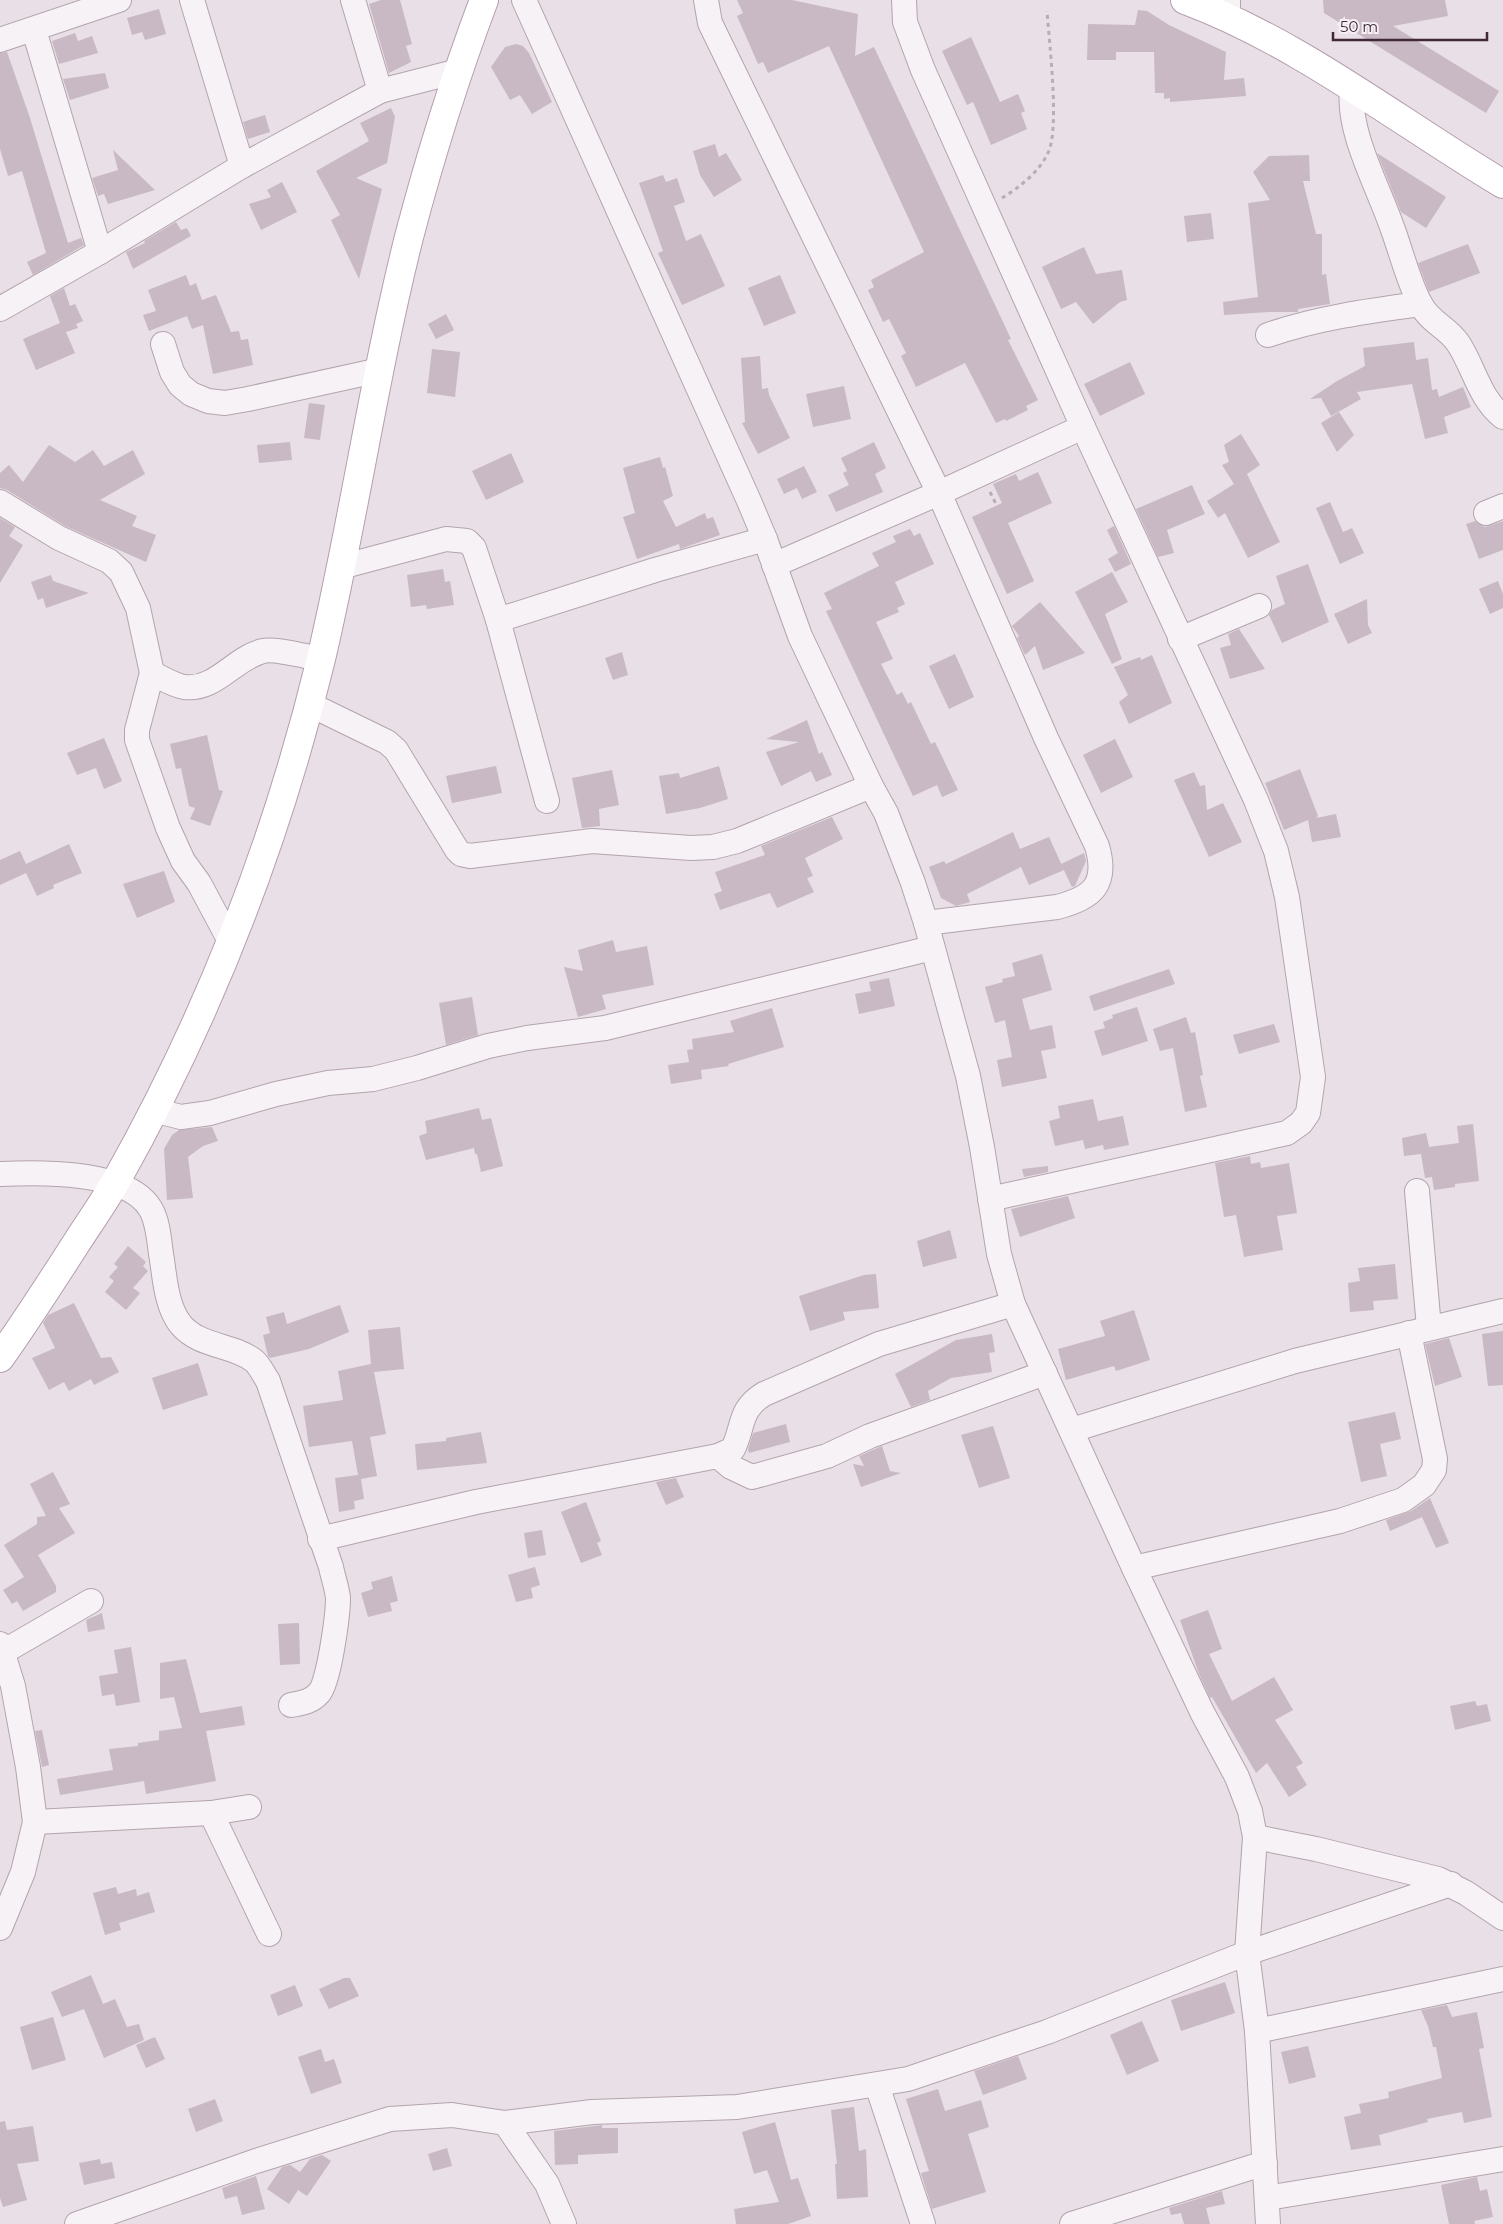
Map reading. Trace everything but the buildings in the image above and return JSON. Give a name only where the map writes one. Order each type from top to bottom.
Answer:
[{"type":"main road","points":[[1185,0],[1228,9],[1255,30],[1503,184]]},
{"type":"main road","points":[[0,1358],[116,1182],[190,1036],[231,943],[279,808],[309,704],[342,566],[380,370],[410,237],[458,71],[484,2]]},
{"type":"street","points":[[0,40],[34,30],[90,4],[119,0]]},
{"type":"street","points":[[192,0],[242,166]]},
{"type":"street","points":[[353,0],[380,91]]},
{"type":"street","points":[[524,0],[765,540],[800,636],[899,843],[926,923],[968,1076],[982,1146],[999,1254],[1013,1304],[1202,1712],[1237,1777],[1250,1811],[1255,1837],[1247,1953],[1257,2030],[1268,2224]]},
{"type":"street","points":[[706,0],[710,23],[939,493],[1046,738],[1097,846],[1102,874],[1094,888],[1085,896],[1064,905],[926,923]]},
{"type":"street","points":[[904,0],[905,22],[923,70],[1082,427],[1256,800],[1276,851],[1287,897],[1313,1077],[1308,1113],[1301,1123],[1287,1133],[990,1199]]},
{"type":"street","points":[[34,30],[100,252]]},
{"type":"street","points":[[0,309],[100,252],[242,166],[380,91],[458,71]]},
{"type":"street","points":[[1352,89],[1351,99],[1354,122],[1366,161],[1390,218],[1420,304],[1429,318],[1450,333],[1457,342],[1489,403],[1503,417]]},
{"type":"street","points":[[1268,335],[1298,325],[1336,316],[1420,304]]},
{"type":"street","points":[[163,344],[172,372],[180,385],[191,394],[208,401],[225,402],[248,399],[380,370]]},
{"type":"street","points":[[774,565],[939,493],[1082,427]]},
{"type":"street","points":[[0,503],[58,538],[109,561],[121,572],[138,608],[152,673],[137,730],[137,740],[168,828],[183,861],[199,883],[231,943]]},
{"type":"street","points":[[342,566],[446,539],[467,541],[474,548],[498,620],[547,801]]},
{"type":"street","points":[[498,620],[656,570],[765,540]]},
{"type":"street","points":[[1180,639],[1259,606]]},
{"type":"street","points":[[152,673],[184,687],[204,685],[262,651],[267,650],[321,659]]},
{"type":"street","points":[[309,704],[387,742],[396,750],[457,850],[462,854],[470,856],[592,841],[691,848],[713,847],[737,841],[871,786]]},
{"type":"street","points":[[153,1110],[181,1117],[210,1113],[276,1094],[328,1083],[373,1079],[417,1068],[488,1046],[527,1038],[605,1028],[932,948]]},
{"type":"street","points":[[0,1174],[48,1172],[116,1182],[138,1195],[151,1208],[156,1224],[166,1285],[172,1307],[181,1324],[195,1337],[254,1360],[268,1381],[331,1568],[338,1596],[337,1620],[329,1666],[321,1692],[309,1702],[291,1705]]},
{"type":"street","points":[[1134,1568],[1340,1521],[1402,1500],[1424,1485],[1434,1470],[1435,1459],[1419,1331],[1417,1191]]},
{"type":"street","points":[[320,1538],[476,1502],[718,1456],[733,1449],[743,1415],[757,1398],[764,1394],[879,1344],[1013,1304]]},
{"type":"street","points":[[1072,1430],[1295,1361],[1503,1311]]},
{"type":"street","points":[[718,1456],[731,1467],[752,1477],[827,1456],[870,1436],[1045,1373]]},
{"type":"street","points":[[0,1928],[23,1872],[35,1822],[28,1767],[13,1686],[2,1648],[92,1601]]},
{"type":"street","points":[[35,1822],[211,1813],[249,1807]]},
{"type":"street","points":[[211,1813],[269,1934]]},
{"type":"street","points":[[1255,1837],[1377,1863],[1438,1879],[1451,1884],[1499,1911]]},
{"type":"street","points":[[77,2224],[256,2161],[390,2119],[452,2115],[505,2123],[592,2112],[737,2107],[908,2079],[1047,2032],[1247,1953],[1451,1884]]},
{"type":"street","points":[[1257,2030],[1503,1978]]},
{"type":"street","points":[[878,2085],[924,2224]]},
{"type":"street","points":[[505,2123],[547,2184],[564,2224]]},
{"type":"street","points":[[1267,2198],[1503,2160]]},
{"type":"street","points":[[1072,2224],[1265,2163]]},
{"type":"path","points":[[984,208],[1009,194],[1036,171],[1049,151],[1054,131],[1054,116],[1047,11]]}]
